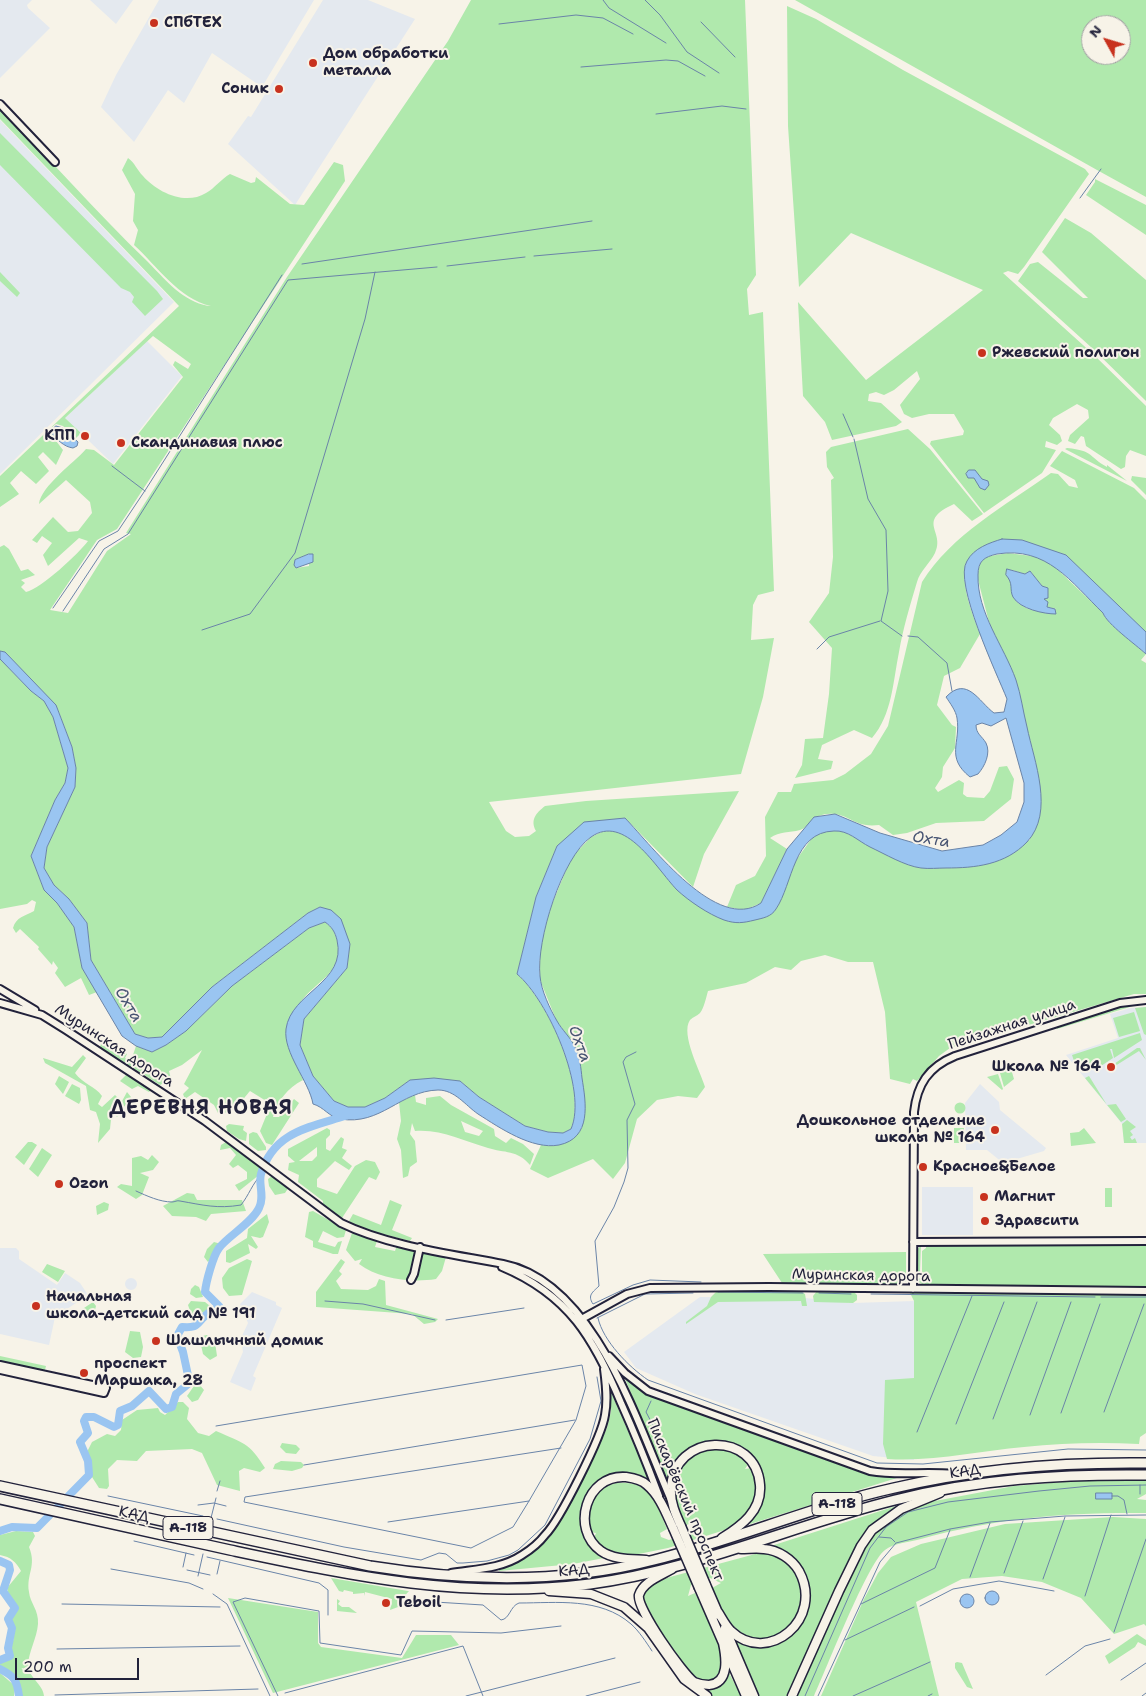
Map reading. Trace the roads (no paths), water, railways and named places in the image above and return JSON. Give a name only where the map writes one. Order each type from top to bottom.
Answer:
[{"type":"highway","name":"КАД","points":[[0,1486],[370,1566],[475,1577],[539,1576],[602,1570],[653,1560],[891,1488],[960,1474],[1029,1466],[1146,1463]]},
{"type":"highway","name":"КАД","points":[[0,1499],[369,1579],[434,1587],[500,1589],[587,1584],[674,1568],[894,1500],[959,1487],[1031,1477],[1146,1475]]},
{"type":"main road","points":[[674,1508],[671,1491],[672,1479],[676,1468],[687,1454],[699,1447],[716,1444],[731,1447],[746,1456],[753,1463],[760,1479],[757,1506],[741,1525],[716,1541]]},
{"type":"main road","points":[[653,1560],[616,1558],[602,1552],[589,1536],[585,1520],[585,1509],[594,1490],[611,1478],[621,1477],[644,1482],[662,1504]]},
{"type":"main road","points":[[792,1696],[861,1546],[872,1530],[901,1508],[959,1487]]},
{"type":"main road","name":"Пискарёвский проспект","points":[[662,1504],[677,1527],[703,1586],[723,1643],[746,1696]]},
{"type":"main road","name":"Пискарёвский проспект","points":[[674,1508],[677,1527]]},
{"type":"main road","points":[[718,1612],[731,1631],[741,1638],[761,1642],[773,1641],[788,1634],[803,1614],[805,1588],[803,1579],[792,1562],[775,1551],[737,1549]]},
{"type":"main road","points":[[674,1568],[651,1581],[641,1591],[639,1605],[646,1617],[687,1675],[698,1684],[713,1684],[723,1675],[726,1661],[723,1643]]},
{"type":"main road","name":"Пискарёвский проспект","points":[[703,1586],[718,1612],[754,1696]]},
{"type":"main road","points":[[500,1589],[579,1592],[602,1597],[624,1606],[648,1628],[684,1679],[707,1696]]},
{"type":"street","points":[[0,104],[55,162]]},
{"type":"street","points":[[0,988],[42,1015]]},
{"type":"street","name":"Пейзажная улица","points":[[913,1289],[914,1112],[918,1090],[931,1070],[955,1056],[1120,1003],[1146,1000]]},
{"type":"street","name":"Муринская дорога","points":[[0,1003],[42,1015],[205,1121],[341,1223],[362,1232],[420,1247]]},
{"type":"street","points":[[913,1242],[1146,1241]]},
{"type":"street","points":[[410,1280],[414,1274],[420,1247],[511,1266],[528,1273],[554,1290],[574,1308],[580,1320]]},
{"type":"street","points":[[490,1262],[534,1283],[565,1306],[580,1320]]},
{"type":"street","name":"Муринская дорога","points":[[580,1320],[626,1294],[650,1288],[1146,1291]]},
{"type":"street","points":[[574,1308],[588,1310],[599,1308]]},
{"type":"street","points":[[593,1332],[592,1318],[599,1308]]},
{"type":"street","name":"Пискарёвский проспект","points":[[580,1320],[593,1332],[604,1351],[674,1508]]},
{"type":"street","name":"Пискарёвский проспект","points":[[580,1320],[603,1361],[643,1452],[662,1504]]},
{"type":"street","points":[[604,1351],[625,1373],[648,1391],[834,1458],[885,1474],[938,1472],[960,1474]]},
{"type":"street","points":[[440,1574],[510,1562],[532,1548],[546,1535],[564,1504],[603,1424],[606,1405],[603,1361]]},
{"type":"street","points":[[0,1365],[106,1388],[104,1393],[0,1370]]},
{"type":"water","points":[[56,426],[63,428],[78,442],[77,446],[73,448],[58,440],[51,432]]},
{"type":"water","points":[[969,470],[975,470],[982,479],[988,481],[989,485],[985,490],[980,488],[974,478],[968,478],[966,474]]},
{"type":"water","points":[[1002,539],[1022,540],[1066,555],[1146,632],[1146,654],[1115,628],[1103,613],[1069,579],[1044,561],[1030,555],[1015,553],[992,555],[985,558],[979,566],[979,589],[982,603],[986,616],[1016,680],[1040,786],[1040,816],[1035,830],[1027,842],[1009,856],[989,864],[968,867],[921,868],[902,862],[844,832],[834,831],[820,834],[810,840],[802,850],[782,899],[774,912],[764,918],[739,923],[728,921],[705,911],[687,898],[677,890],[650,857],[628,837],[616,832],[604,831],[591,837],[580,847],[561,881],[547,922],[540,961],[540,976],[546,999],[557,1021],[578,1054],[585,1098],[582,1127],[570,1141],[559,1145],[538,1144],[517,1137],[478,1114],[450,1092],[438,1090],[412,1096],[367,1118],[354,1120],[336,1118],[313,1104],[307,1086],[288,1048],[286,1029],[290,1016],[297,1006],[327,977],[334,967],[338,955],[337,940],[333,930],[325,922],[309,928],[232,986],[186,1031],[166,1045],[152,1052],[136,1046],[122,1036],[82,968],[74,927],[57,903],[44,890],[31,856],[55,800],[65,783],[68,768],[53,717],[44,701],[31,691],[0,659],[0,651],[5,652],[56,705],[72,747],[76,768],[75,787],[47,847],[44,868],[54,885],[69,899],[87,923],[91,960],[135,1034],[148,1038],[162,1037],[212,987],[308,913],[320,907],[331,910],[341,919],[350,944],[347,968],[304,1019],[300,1045],[313,1076],[334,1101],[348,1107],[365,1107],[385,1098],[410,1080],[434,1078],[460,1081],[479,1097],[525,1126],[548,1132],[563,1133],[571,1129],[575,1112],[570,1070],[552,1024],[541,1004],[517,974],[536,897],[557,846],[584,822],[625,818],[687,883],[706,897],[725,906],[744,909],[761,903],[787,849],[814,817],[835,814],[880,833],[942,851],[983,845],[1001,835],[1017,822],[1024,802],[1024,783],[1006,718],[991,726],[982,723],[976,725],[978,733],[986,743],[988,755],[978,774],[970,777],[962,770],[958,763],[956,756],[957,718],[946,697],[953,691],[966,689],[978,697],[994,713],[1004,712],[1007,699],[978,629],[966,588],[964,572],[970,556],[978,549]]},
{"type":"water","points":[[313,554],[313,562],[296,568],[294,565],[295,560]]},
{"type":"water","points":[[1007,569],[1025,574],[1030,571],[1042,586],[1048,588],[1048,598],[1044,599],[1048,602],[1047,607],[1055,609],[1056,614],[1033,610],[1016,601],[1011,591],[1010,581],[1006,575]]},
{"type":"water","points":[[1096,1493],[1112,1493],[1112,1499],[1096,1499]]},
{"type":"water","points":[[989,1591],[995,1591],[999,1598],[995,1605],[989,1605],[985,1601],[985,1595]]},
{"type":"water","points":[[964,1594],[970,1594],[974,1601],[970,1608],[964,1608],[960,1604],[960,1598]]},
{"type":"waterway","points":[[603,0],[609,8],[666,43]]},
{"type":"waterway","points":[[645,0],[660,15],[687,52],[719,73]]},
{"type":"waterway","points":[[499,24],[576,15],[603,18],[633,34]]},
{"type":"waterway","points":[[701,22],[735,57]]},
{"type":"waterway","points":[[581,67],[666,60],[678,61],[705,76]]},
{"type":"waterway","points":[[656,114],[722,106],[746,109]]},
{"type":"waterway","points":[[1080,198],[1101,169]]},
{"type":"waterway","points":[[302,264],[592,221]]},
{"type":"waterway","points":[[534,256],[612,249]]},
{"type":"waterway","points":[[447,266],[525,257]]},
{"type":"waterway","points":[[63,611],[104,549],[128,534],[288,280],[437,267]]},
{"type":"waterway","points":[[202,630],[250,614],[295,553],[365,319],[375,272]]},
{"type":"waterway","points":[[53,608],[99,541],[118,531],[282,275]]},
{"type":"waterway","points":[[843,414],[853,437]]},
{"type":"waterway","points":[[854,439],[868,499],[886,530],[888,591],[881,621],[902,636]]},
{"type":"waterway","points":[[112,466],[145,491]]},
{"type":"waterway","points":[[817,649],[829,637],[880,621]]},
{"type":"waterway","points":[[908,636],[918,637],[947,663],[952,691]]},
{"type":"waterway","points":[[636,1052],[626,1057],[623,1062],[635,1104],[627,1120],[628,1168],[614,1207],[595,1241],[599,1286],[592,1294],[591,1301],[593,1304],[633,1285],[650,1280],[701,1282]]},
{"type":"waterway","points":[[0,1531],[12,1527],[37,1528],[89,1475],[88,1461],[80,1442],[88,1433],[84,1421],[86,1417],[94,1417],[114,1427],[118,1425],[120,1411],[132,1406],[149,1391],[166,1409],[172,1407],[176,1394],[187,1385],[189,1380],[183,1352],[177,1336],[182,1327],[196,1325],[219,1306],[205,1292],[212,1263],[219,1248],[256,1214],[261,1204],[260,1178],[267,1160],[274,1149],[294,1133],[345,1116]]},
{"type":"waterway","points":[[136,1191],[167,1202],[179,1201],[225,1207],[241,1205],[261,1175]]},
{"type":"waterway","points":[[718,1292],[803,1293]]},
{"type":"waterway","points":[[597,1318],[645,1294],[693,1293]]},
{"type":"waterway","points":[[819,1293],[851,1294]]},
{"type":"waterway","points":[[871,1294],[1095,1297]]},
{"type":"waterway","points":[[917,1432],[972,1296]]},
{"type":"waterway","points":[[1101,1297],[1146,1297]]},
{"type":"waterway","points":[[325,1301],[363,1304],[435,1320]]},
{"type":"waterway","points":[[956,1424],[1004,1302]]},
{"type":"waterway","points":[[993,1419],[1037,1302]]},
{"type":"waterway","points":[[1030,1415],[1071,1302]]},
{"type":"waterway","points":[[1061,1413],[1100,1304]]},
{"type":"waterway","points":[[1104,1412],[1144,1304]]},
{"type":"waterway","points":[[446,1320],[524,1308]]},
{"type":"waterway","points":[[598,1318],[605,1336],[618,1353],[648,1380],[877,1463],[923,1464],[1068,1449],[1146,1450]]},
{"type":"waterway","points":[[216,1426],[582,1365],[586,1386],[576,1420],[529,1501],[513,1527],[471,1548],[244,1502],[245,1497],[561,1448]]},
{"type":"waterway","points":[[217,1519],[344,1547],[421,1560],[439,1553],[446,1554],[457,1563],[487,1561],[509,1555],[518,1550],[545,1525],[590,1439],[601,1401],[597,1377]]},
{"type":"waterway","points":[[651,1401],[646,1412],[668,1454]]},
{"type":"waterway","points":[[304,1465],[575,1420]]},
{"type":"waterway","points":[[217,1491],[220,1481]]},
{"type":"waterway","points":[[1140,1485],[1140,1494]]},
{"type":"waterway","points":[[805,1696],[870,1548],[886,1527],[908,1512],[948,1502],[1039,1491],[1090,1486],[1146,1485]]},
{"type":"waterway","points":[[108,1496],[203,1516]]},
{"type":"waterway","points":[[1112,1496],[1118,1496],[1124,1500],[1127,1514]]},
{"type":"waterway","points":[[211,1518],[216,1498]]},
{"type":"waterway","points":[[388,1522],[529,1501]]},
{"type":"waterway","points":[[198,1505],[214,1503],[226,1506]]},
{"type":"waterway","points":[[1085,1596],[1111,1515]]},
{"type":"waterway","points":[[818,1696],[880,1562],[896,1543],[950,1529],[990,1522],[1065,1516],[1146,1515]]},
{"type":"waterway","points":[[1043,1579],[1065,1517]]},
{"type":"waterway","points":[[1004,1573],[1023,1521]]},
{"type":"waterway","points":[[970,1577],[990,1523]]},
{"type":"waterway","points":[[861,1604],[935,1568],[950,1530]]},
{"type":"waterway","points":[[879,1537],[891,1538],[895,1542]]},
{"type":"waterway","points":[[1114,1632],[1146,1539]]},
{"type":"waterway","points":[[134,1541],[194,1555]]},
{"type":"waterway","points":[[183,1567],[186,1553]]},
{"type":"waterway","points":[[198,1576],[203,1554]]},
{"type":"waterway","points":[[207,1557],[319,1583],[328,1590],[328,1615]]},
{"type":"waterway","points":[[0,1561],[9,1565],[10,1570],[3,1591],[15,1608],[8,1619],[12,1628],[8,1648],[10,1656],[0,1660]]},
{"type":"waterway","points":[[217,1574],[220,1561]]},
{"type":"waterway","points":[[111,1569],[189,1583],[203,1589]]},
{"type":"waterway","points":[[187,1570],[210,1575]]},
{"type":"waterway","points":[[920,1606],[953,1589],[999,1581],[1054,1591]]},
{"type":"waterway","points":[[213,1594],[227,1604],[270,1696]]},
{"type":"waterway","points":[[278,1696],[233,1602],[245,1598],[319,1611],[320,1643],[401,1655],[412,1631],[501,1633],[561,1626]]},
{"type":"waterway","points":[[409,1604],[419,1601],[483,1605],[501,1620],[519,1603],[578,1603],[592,1605],[619,1615],[631,1624],[640,1633],[652,1651]]},
{"type":"waterway","points":[[62,1604],[220,1607]]},
{"type":"waterway","points":[[845,1640],[914,1607]]},
{"type":"waterway","points":[[1046,1675],[1085,1646],[1110,1639]]},
{"type":"waterway","points":[[57,1649],[240,1646]]},
{"type":"waterway","points":[[285,1693],[463,1646],[483,1696]]},
{"type":"waterway","points":[[466,1696],[615,1658]]},
{"type":"waterway","points":[[853,1696],[930,1662]]},
{"type":"waterway","points":[[1121,1680],[1146,1663]]},
{"type":"waterway","points":[[0,1669],[14,1679],[19,1696]]},
{"type":"waterway","points":[[586,1696],[640,1682]]},
{"type":"waterway","points":[[55,1695],[258,1689]]},
{"type":"waterway","points":[[1142,1696],[1146,1693]]},
{"type":"waterway","points":[[928,1696],[932,1694]]},
{"type":"place","name":"СПбТЕХ","points":[[154,23]]},
{"type":"place","name":"Дом обработки металла","points":[[313,63]]},
{"type":"place","name":"Соник","points":[[279,89]]},
{"type":"place","name":"Ржевский полигон","points":[[982,353]]},
{"type":"place","name":"КПП","points":[[85,436]]},
{"type":"place","name":"Скандинавия плюс","points":[[121,443]]},
{"type":"place","name":"Школа № 164","points":[[1111,1067]]},
{"type":"place","name":"Дошкольное отделение школы № 164","points":[[995,1130]]},
{"type":"place","name":"Красное&Белое","points":[[923,1167]]},
{"type":"place","name":"Ozon","points":[[59,1184]]},
{"type":"place","name":"Магнит","points":[[984,1197]]},
{"type":"place","name":"Здравсити","points":[[985,1221]]},
{"type":"place","name":"Начальная школа-детский сад № 191","points":[[36,1306]]},
{"type":"place","name":"Шашлычный домик","points":[[156,1341]]},
{"type":"place","name":"проспект Маршака, 28","points":[[84,1373]]},
{"type":"place","name":"Teboil","points":[[386,1603]]},
{"type":"district","name":"ДЕРЕВНЯ НОВАЯ","points":[[201,1109]]},
{"type":"water label","name":"Охта","points":[[931,840]]},
{"type":"water label","name":"Охта","points":[[128,1005]]},
{"type":"water label","name":"Охта","points":[[579,1044]]}]
